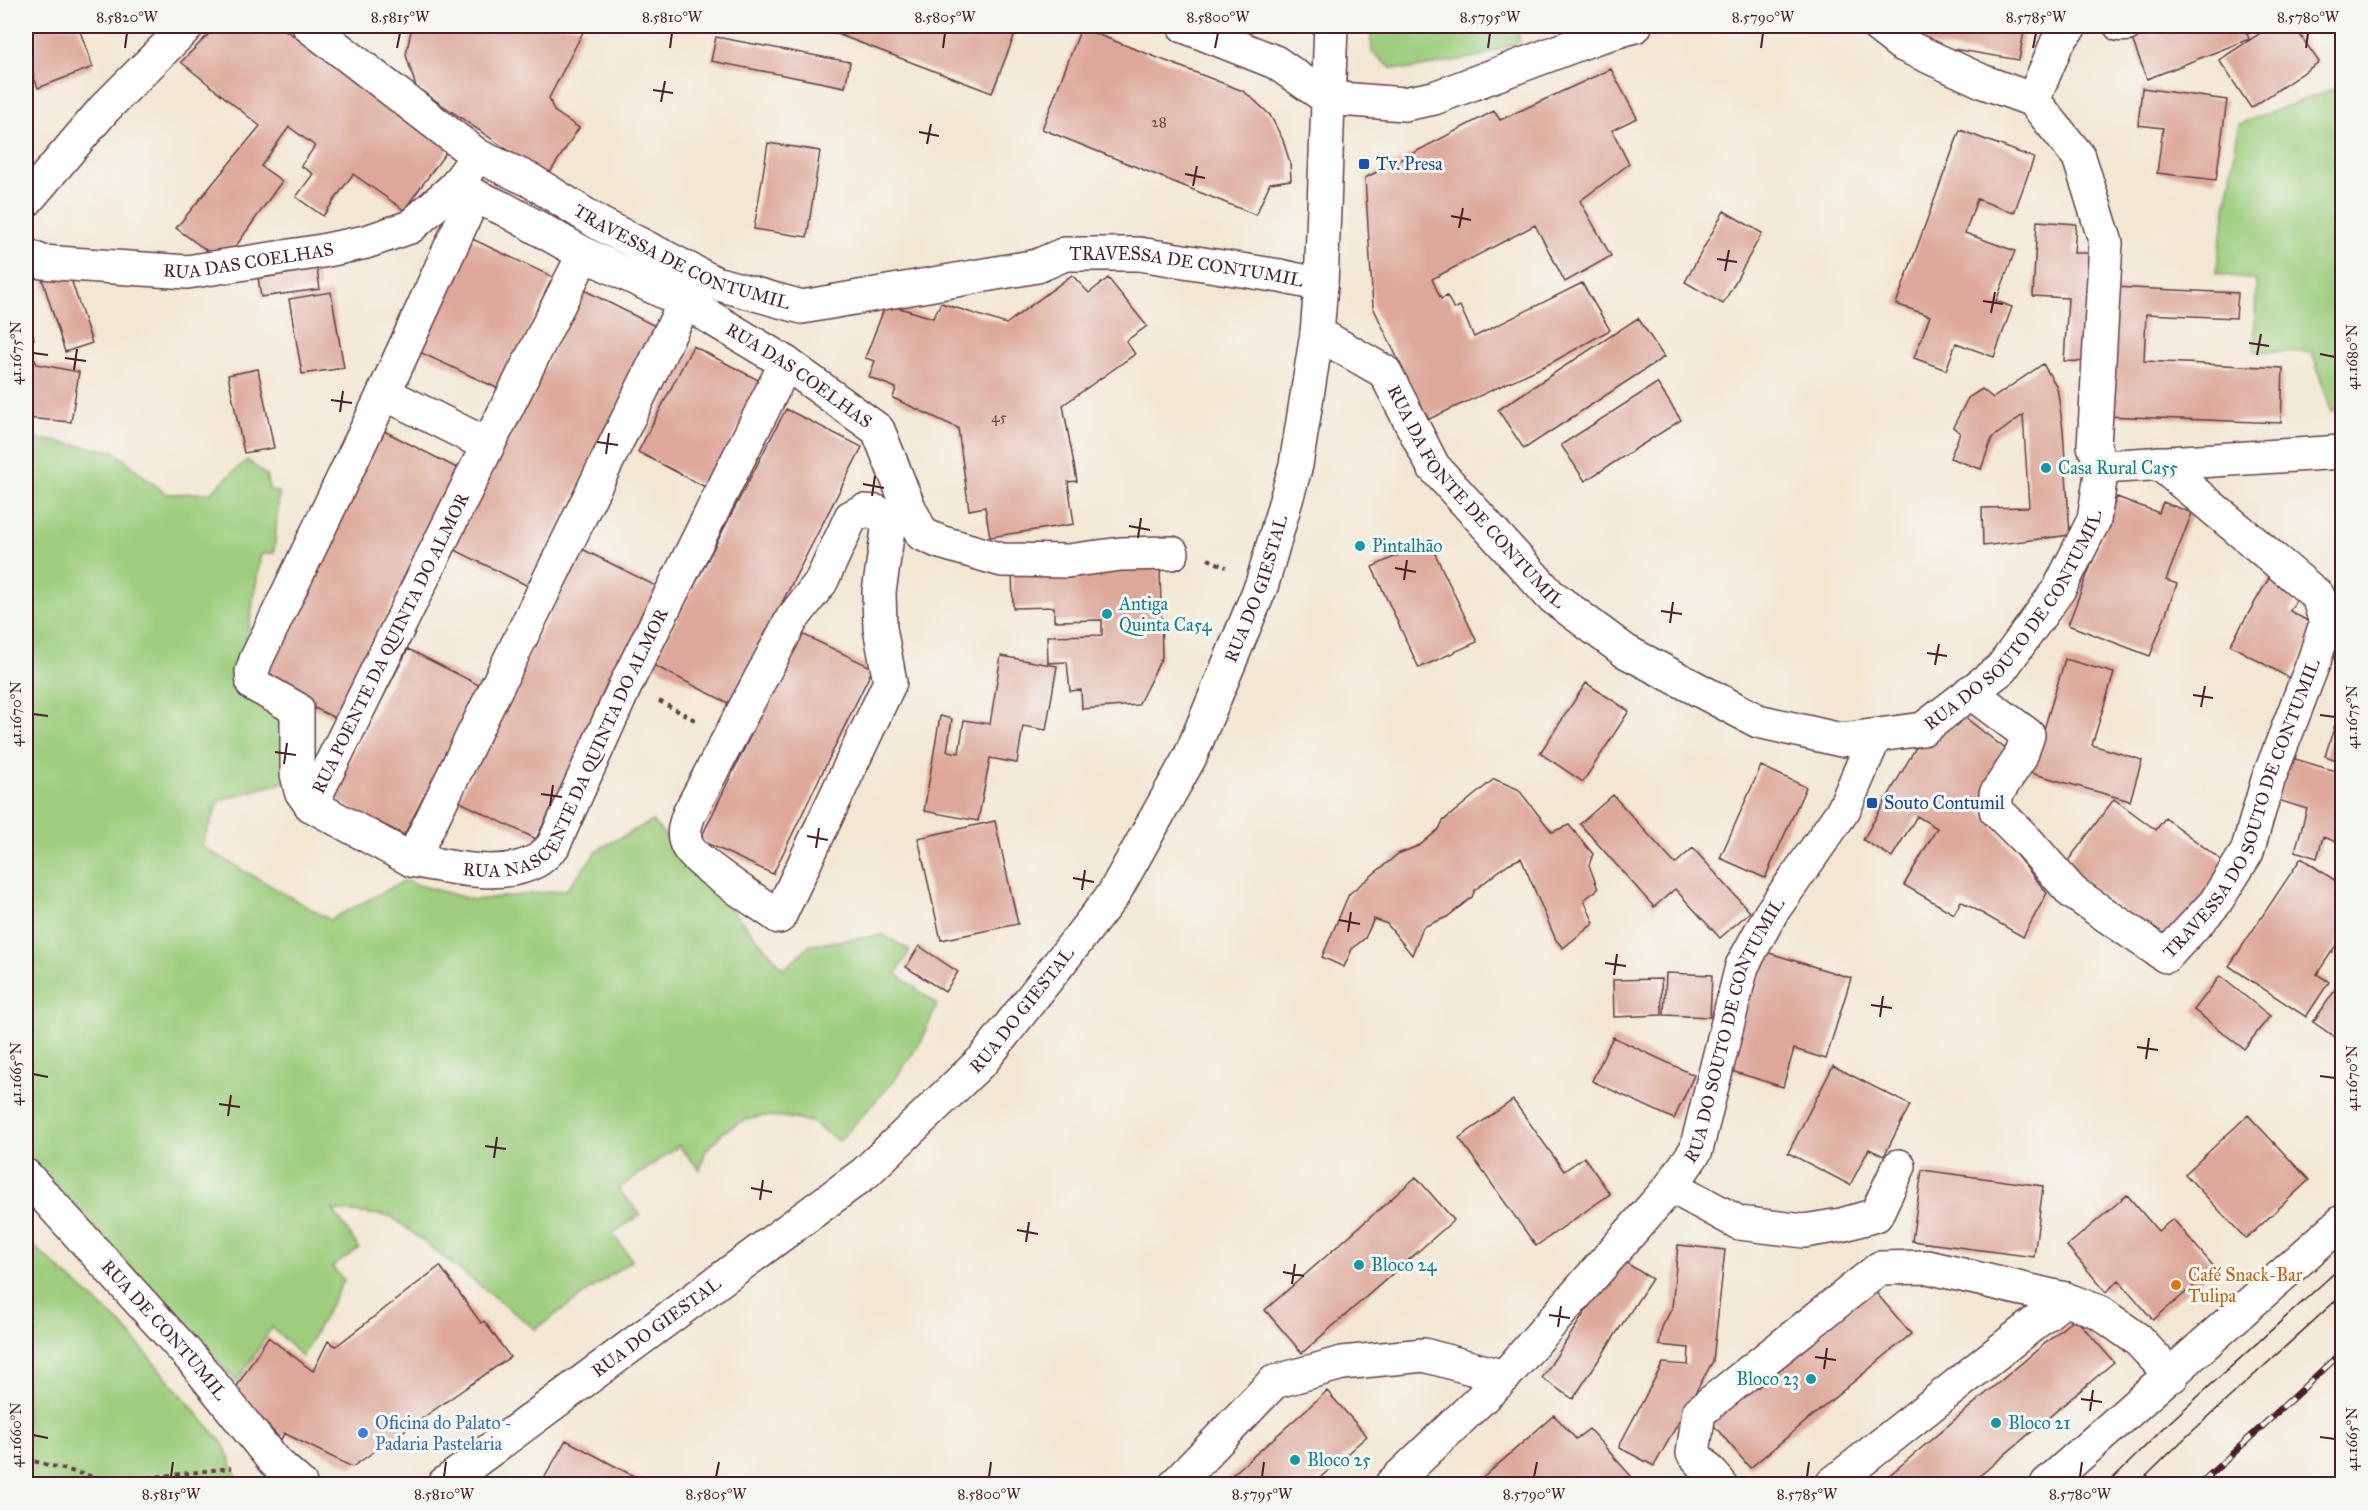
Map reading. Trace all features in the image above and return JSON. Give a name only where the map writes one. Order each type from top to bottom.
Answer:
[{"type":"street","points":[[26,201],[104,109],[186,26]]},
{"type":"street","name":"TRAVESSA DE CONTUMIL","points":[[309,26],[344,37],[478,156],[530,180],[600,224],[715,283],[802,307],[1037,266],[1065,254],[1139,254],[1268,274],[1321,285]]},
{"type":"street","points":[[1184,26],[1275,62],[1327,98],[1404,104],[1434,98],[1594,38],[1635,26]]},
{"type":"street","points":[[1317,333],[1321,285],[1331,26]]},
{"type":"street","points":[[1878,26],[1901,44],[1984,82],[2033,100],[2057,43],[2070,26]]},
{"type":"street","points":[[2119,26],[2127,26]]},
{"type":"street","name":"RUA DO SOUTO DE CONTUMIL","points":[[1402,1481],[1504,1377],[1671,1186],[1696,1150],[1742,966],[1771,913],[1844,809],[1875,735],[1923,729],[2001,669],[2059,588],[2094,520],[2102,467],[2094,446],[2106,243],[2079,157],[2033,100]]},
{"type":"street","name":"RUA DAS COELHAS","points":[[26,255],[42,262],[187,272],[366,242],[410,227],[464,192],[478,156]]},
{"type":"street","name":"RUA DAS COELHAS","points":[[464,192],[504,210],[584,254],[685,302],[786,363],[878,430],[899,516],[922,534],[940,542],[1002,560],[1067,561],[1121,554],[1172,554]]},
{"type":"street","name":"RUA POENTE DA QUINTA DO ALMOR","points":[[464,192],[384,393],[255,660],[252,672],[253,684],[297,709],[297,774],[301,791],[311,805],[584,254]]},
{"type":"street","name":"RUA NASCENTE DA QUINTA DO ALMOR","points":[[685,302],[412,860],[456,869],[496,871],[516,869],[537,861],[553,846],[626,684],[786,363]]},
{"type":"street","name":"RUA DO GIESTAL","points":[[444,1485],[865,1173],[983,1060],[1113,896],[1190,757],[1262,584],[1296,465],[1317,333]]},
{"type":"street","name":"RUA DA FONTE DE CONTUMIL","points":[[1317,333],[1385,372],[1432,466],[1550,595],[1625,651],[1758,721],[1841,740],[1875,735]]},
{"type":"street","points":[[384,393],[488,445]]},
{"type":"street","points":[[2102,467],[2343,452]]},
{"type":"street","name":"TRAVESSA DO SOUTO DE CONTUMIL","points":[[1970,692],[2028,735],[2020,758],[1996,794],[1996,810],[2072,892],[2166,956],[2215,903],[2247,852],[2268,780],[2314,662],[2326,623],[2318,596],[2159,463]]},
{"type":"street","points":[[863,511],[899,516],[879,592],[879,628],[890,682],[779,917],[704,863],[687,848],[683,830],[689,814],[792,619],[821,582],[851,517],[863,511]]},
{"type":"street","points":[[311,805],[412,860]]},
{"type":"street","points":[[1671,1186],[1739,1223],[1804,1231],[1841,1225],[1876,1215],[1899,1166]]},
{"type":"street","name":"RUA DE CONTUMIL","points":[[26,1176],[193,1360],[273,1460],[300,1485]]},
{"type":"street","points":[[2047,1485],[2343,1222]]},
{"type":"street","points":[[1719,1484],[1693,1453],[1699,1412],[1880,1268],[1928,1267],[2065,1299],[2099,1312],[2137,1339],[2172,1376]]},
{"type":"street","points":[[1832,1485],[2065,1299]]},
{"type":"street","points":[[1176,1485],[1274,1382],[1342,1363],[1424,1355],[1504,1377]]},
{"type":"path","points":[[1172,554],[1207,558],[1262,584]]},
{"type":"path","points":[[626,684],[729,737]]},
{"type":"path","points":[[26,1460],[112,1482],[273,1460]]},
{"type":"green space","points":[[1370,26],[1516,26],[1520,41],[1481,56],[1411,69],[1391,68],[1372,52]]},
{"type":"green space","points":[[2336,88],[2342,95],[2342,410],[2331,411],[2312,352],[2254,351],[2256,281],[2216,273],[2239,124]]},
{"type":"green space","points":[[26,437],[114,451],[166,494],[210,493],[247,460],[266,475],[270,491],[279,492],[274,553],[261,554],[240,681],[288,709],[285,782],[220,800],[201,846],[330,920],[404,881],[474,900],[566,890],[599,849],[652,821],[784,969],[810,945],[883,935],[910,950],[896,974],[937,1004],[922,1040],[893,1082],[839,1141],[811,1122],[762,1116],[740,1122],[723,1132],[705,1152],[700,1170],[679,1146],[618,1189],[641,1215],[612,1233],[632,1260],[535,1329],[391,1216],[333,1210],[359,1248],[332,1267],[344,1280],[302,1357],[272,1327],[237,1382],[26,1154]]},
{"type":"green space","points":[[26,1239],[122,1325],[224,1445],[239,1484],[26,1484]]},
{"type":"building","points":[[26,26],[78,26],[93,67],[38,88],[26,55]]},
{"type":"building","points":[[217,26],[279,26],[453,143],[404,210],[353,174],[323,216],[296,197],[313,174],[301,166],[315,146],[289,127],[261,166],[282,181],[224,263],[176,228],[260,126],[181,62]]},
{"type":"building","points":[[412,26],[576,26],[584,30],[549,98],[554,111],[579,128],[547,177],[416,87],[406,55]]},
{"type":"building","points":[[816,26],[1018,26],[992,93]]},
{"type":"building","points":[[1920,26],[2025,26],[2019,60],[1917,43]]},
{"type":"building","points":[[2143,26],[2244,26],[2249,39],[2147,79],[2129,31]]},
{"type":"building","points":[[2271,26],[2294,26],[2319,62],[2251,108],[2219,60]]},
{"type":"building","points":[[1081,28],[1243,91],[1270,115],[1283,140],[1290,163],[1291,180],[1270,183],[1256,215],[1042,129]]},
{"type":"building","points":[[716,37],[850,62],[845,87],[711,61]]},
{"type":"building","points":[[1611,69],[1637,118],[1612,130],[1629,164],[1580,201],[1611,256],[1565,282],[1535,225],[1432,279],[1441,299],[1447,296],[1454,309],[1460,306],[1474,337],[1582,283],[1610,330],[1551,363],[1427,420],[1373,307],[1365,178],[1494,111],[1500,120]]},
{"type":"building","points":[[2142,88],[2227,100],[2216,180],[2157,173],[2163,128],[2138,125]]},
{"type":"building","points":[[1960,130],[2034,158],[2014,213],[1977,199],[1965,233],[2015,251],[1996,301],[2012,307],[1994,357],[1956,343],[1946,370],[1914,358],[1930,316],[1896,304]]},
{"type":"building","points":[[768,143],[820,151],[807,237],[754,229]]},
{"type":"building","points":[[1724,211],[1762,233],[1723,304],[1685,282]]},
{"type":"building","points":[[2037,221],[2076,224],[2074,253],[2099,253],[2093,362],[2064,361],[2068,298],[2033,296]]},
{"type":"building","points":[[468,237],[553,277],[501,390],[415,350]]},
{"type":"building","points":[[316,262],[320,289],[261,297],[257,270]]},
{"type":"building","points":[[41,275],[70,276],[92,343],[65,352]]},
{"type":"building","points":[[1072,275],[1089,293],[1108,278],[1147,326],[1126,341],[1135,354],[1063,405],[1077,481],[1068,482],[1074,524],[990,537],[985,507],[969,510],[958,428],[893,398],[896,388],[869,377],[875,361],[865,358],[886,304],[933,318],[941,303],[1006,324]]},
{"type":"building","points":[[2112,287],[2238,293],[2236,318],[2146,314],[2144,361],[2283,368],[2281,423],[2106,416]]},
{"type":"building","points":[[584,290],[659,328],[528,586],[453,549]]},
{"type":"building","points":[[331,292],[344,368],[302,374],[289,299]]},
{"type":"building","points":[[26,308],[34,339],[26,341]]},
{"type":"building","points":[[1638,318],[1664,357],[1524,449],[1498,410]]},
{"type":"building","points":[[26,344],[37,364],[79,372],[71,422],[26,418]]},
{"type":"building","points":[[693,346],[762,382],[707,488],[638,452]]},
{"type":"building","points":[[2043,364],[2057,387],[2063,429],[2070,535],[1983,546],[1982,508],[2029,507],[2023,415],[1992,438],[1981,469],[1950,458],[1960,433],[1953,427],[1968,398],[1982,389],[1993,398]]},
{"type":"building","points":[[258,369],[274,448],[244,453],[228,375]]},
{"type":"building","points":[[1657,383],[1681,420],[1585,481],[1561,445]]},
{"type":"building","points":[[786,409],[862,447],[730,704],[653,665]]},
{"type":"building","points":[[382,430],[459,469],[335,718],[257,680]]},
{"type":"building","points":[[2117,497],[2159,513],[2163,502],[2192,513],[2166,580],[2177,584],[2150,656],[2068,625]]},
{"type":"building","points":[[1429,541],[1477,642],[1419,668],[1372,567]]},
{"type":"building","points":[[582,549],[660,588],[536,839],[458,801]]},
{"type":"building","name":"Antiga Quinta Ca54","points":[[1160,564],[1162,657],[1138,705],[1082,709],[1081,690],[1070,691],[1067,662],[1048,663],[1047,636],[1102,635],[1102,620],[1054,621],[1054,607],[1013,608],[1012,569]]},
{"type":"building","points":[[2273,571],[2303,588],[2290,611],[2318,627],[2289,678],[2230,645]]},
{"type":"building","points":[[800,633],[873,668],[773,874],[700,840]]},
{"type":"building","points":[[408,649],[481,686],[404,835],[331,798]]},
{"type":"building","points":[[1001,656],[1057,666],[1046,730],[1023,726],[1017,763],[990,758],[978,821],[924,811],[940,716],[952,719],[947,751],[959,753],[964,720],[990,724]]},
{"type":"building","points":[[2065,659],[2114,673],[2092,745],[2142,760],[2130,801],[2031,773]]},
{"type":"building","points":[[1586,683],[1629,711],[1583,782],[1540,753]]},
{"type":"building","points":[[2342,703],[2342,762],[2325,756]]},
{"type":"building","points":[[1962,715],[2013,755],[1977,807],[2047,893],[2023,937],[1961,901],[1954,914],[1904,885],[1937,828],[1917,816],[1892,857],[1863,840],[1915,749]]},
{"type":"building","points":[[2285,756],[2342,773],[2342,844],[2323,837],[2317,858],[2295,851],[2307,809],[2272,798]]},
{"type":"building","points":[[1761,766],[1806,787],[1765,878],[1720,858]]},
{"type":"building","points":[[1494,779],[1518,789],[1552,832],[1569,825],[1593,854],[1589,865],[1598,889],[1584,900],[1594,923],[1563,948],[1556,940],[1521,858],[1508,864],[1475,890],[1472,897],[1447,917],[1423,927],[1412,955],[1387,924],[1374,919],[1365,938],[1352,949],[1344,967],[1322,957],[1349,894],[1398,854],[1420,845],[1439,829],[1443,821]]},
{"type":"building","points":[[1613,795],[1675,864],[1693,848],[1750,912],[1720,938],[1675,889],[1654,907],[1580,824]]},
{"type":"building","points":[[2114,799],[2156,830],[2165,818],[2229,866],[2170,945],[2064,866]]},
{"type":"building","points":[[995,821],[1018,924],[941,940],[918,838]]},
{"type":"building","points":[[2301,858],[2342,885],[2342,936],[2317,974],[2329,982],[2306,1017],[2229,966]]},
{"type":"building","points":[[919,946],[958,972],[945,992],[906,967]]},
{"type":"building","points":[[1763,951],[1851,978],[1826,1059],[1794,1049],[1783,1087],[1725,1069]]},
{"type":"building","points":[[1666,973],[1712,975],[1710,1017],[1664,1015]]},
{"type":"building","points":[[2220,976],[2270,1016],[2244,1049],[2194,1010]]},
{"type":"building","points":[[1661,979],[1662,1015],[1614,1017],[1613,980]]},
{"type":"building","points":[[2335,990],[2342,995],[2342,1042],[2313,1022]]},
{"type":"building","points":[[1613,1037],[1694,1075],[1674,1119],[1592,1081]]},
{"type":"building","points":[[1833,1066],[1910,1105],[1884,1156],[1869,1149],[1850,1185],[1788,1153]]},
{"type":"building","points":[[1513,1100],[1564,1171],[1584,1157],[1610,1194],[1536,1246],[1459,1138]]},
{"type":"building","points":[[2248,1115],[2309,1180],[2246,1239],[2185,1174]]},
{"type":"building","points":[[1922,1170],[2043,1186],[2034,1257],[1912,1241]]},
{"type":"building","name":"Bloco 24","points":[[1416,1177],[1454,1220],[1302,1353],[1265,1310]]},
{"type":"building","points":[[2127,1195],[2158,1231],[2173,1219],[2215,1268],[2153,1320],[2119,1280],[2106,1292],[2067,1246]]},
{"type":"building","points":[[1678,1245],[1725,1250],[1713,1361],[1654,1466],[1620,1448],[1621,1442],[1663,1363],[1688,1365],[1689,1348],[1659,1345],[1662,1327],[1672,1308]]},
{"type":"building","points":[[1620,1259],[1652,1279],[1573,1399],[1542,1378]]},
{"type":"building","points":[[440,1266],[481,1323],[484,1321],[510,1357],[352,1467],[284,1433],[281,1440],[235,1389],[268,1337],[313,1371],[328,1341],[336,1346]]},
{"type":"building","name":"Bloco 23","points":[[1873,1289],[1911,1334],[1750,1468],[1712,1423]]},
{"type":"building","name":"Bloco 21","points":[[2075,1318],[2114,1362],[1970,1484],[1879,1484]]},
{"type":"building","name":"Bloco 25","points":[[1327,1391],[1367,1436],[1313,1484],[1222,1484]]},
{"type":"building","points":[[1554,1415],[1576,1439],[1589,1429],[1638,1484],[1476,1484]]},
{"type":"building","points":[[566,1440],[641,1480],[650,1484],[541,1484]]},
{"type":"tram line","points":[[2107,1484],[2170,1422],[2342,1266]]},
{"type":"tram line","points":[[2138,1484],[2185,1438],[2342,1295]]},
{"type":"railway","points":[[2200,1484],[2342,1352]]},
{"type":"place","name":"Tv. Presa","points":[[1364,164]]},
{"type":"place","name":"Casa Rural Ca55","points":[[2046,468]]},
{"type":"place","name":"Pintalhão","points":[[1360,546]]},
{"type":"place","name":"Antiga Quinta Ca54","points":[[1107,614]]},
{"type":"place","name":"Souto Contumil","points":[[1872,803]]},
{"type":"place","name":"Bloco 24","points":[[1359,1265]]},
{"type":"place","name":"Café Snack-Bar Tulipa","points":[[2176,1285]]},
{"type":"place","name":"Bloco 23","points":[[1811,1379]]},
{"type":"place","name":"Bloco 21","points":[[1996,1423]]},
{"type":"place","name":"Oficina do Palato - Padaria Pastelaria","points":[[363,1433]]},
{"type":"place","name":"Bloco 25","points":[[1295,1460]]}]
